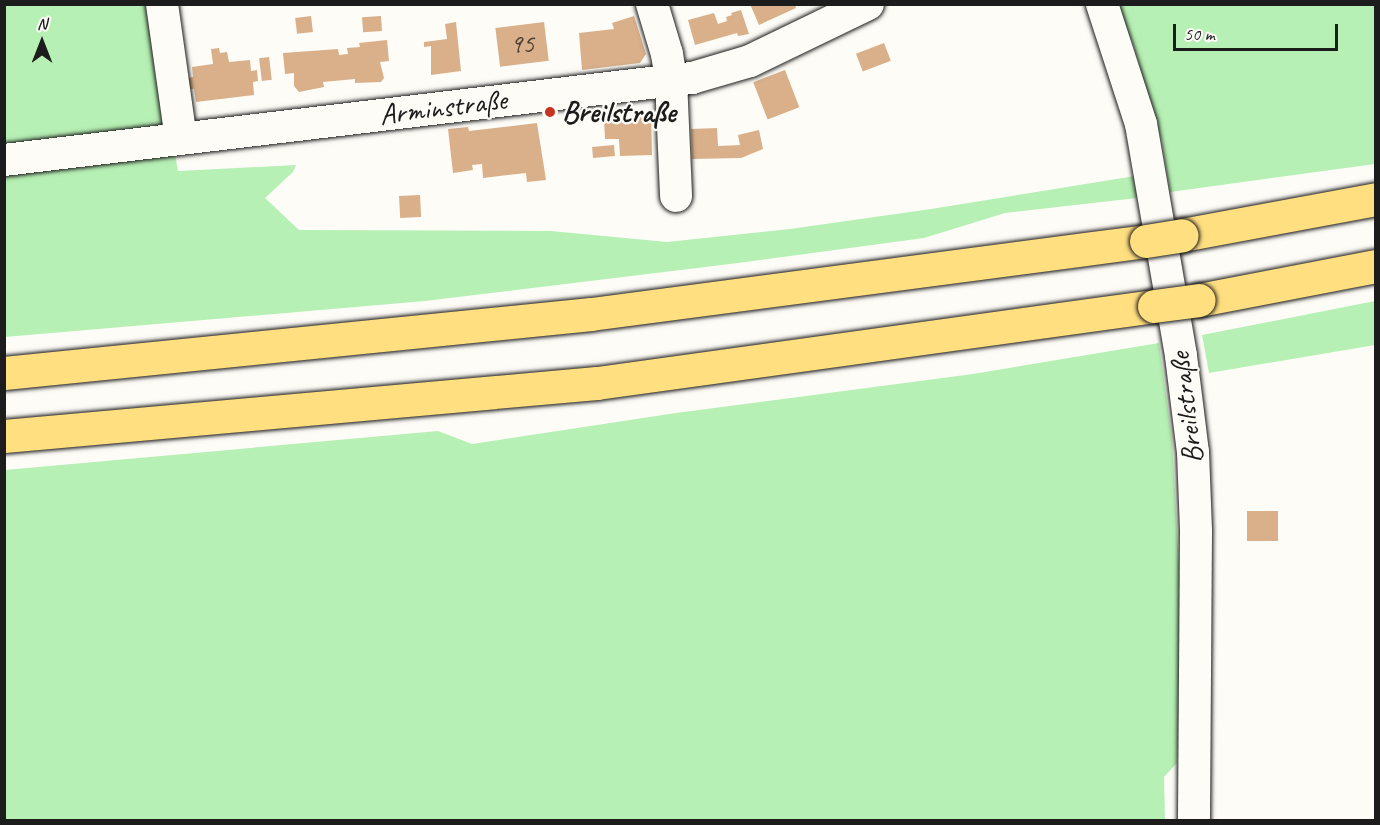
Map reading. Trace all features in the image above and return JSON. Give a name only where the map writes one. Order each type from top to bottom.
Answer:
[{"type":"highway","points":[[4,374],[591,314],[1146,241],[1376,200]]},
{"type":"highway","points":[[4,436],[597,383],[1199,300],[1376,266]]},
{"type":"street","points":[[162,4],[181,139]]},
{"type":"street","points":[[652,4],[667,54],[671,80],[676,196]]},
{"type":"street","name":"Arminstraße","points":[[4,160],[707,75],[750,61],[868,4]]},
{"type":"street","name":"Breilstraße","points":[[1102,4],[1141,124],[1181,356],[1193,452],[1197,531],[1194,820]]},
{"type":"green space","points":[[5,5],[148,5],[178,171],[296,165],[293,172],[265,198],[299,230],[551,231],[667,242],[790,229],[1135,176],[1137,198],[1005,213],[924,238],[738,263],[425,301],[5,337]]},
{"type":"green space","points":[[1118,5],[1375,5],[1375,164],[1170,192],[1162,141],[1133,44]]},
{"type":"green space","points":[[1375,301],[1375,345],[1209,373],[1202,335]]},
{"type":"green space","points":[[1159,343],[1172,439],[1182,619],[1177,763],[1164,777],[1165,820],[5,820],[5,470],[438,431],[472,444],[676,413],[973,374]]},
{"type":"building","points":[[750,4],[795,4],[796,8],[759,25]]},
{"type":"building","points":[[741,10],[749,34],[738,36],[737,33],[695,45],[688,20],[714,13],[718,24],[727,21],[726,17],[732,15],[731,13]]},
{"type":"building","points":[[311,16],[313,32],[297,34],[295,18]]},
{"type":"building","points":[[381,16],[382,31],[363,32],[362,17]]},
{"type":"building","points":[[634,16],[646,54],[640,63],[582,70],[579,33],[614,29],[612,23]]},
{"type":"building","points":[[456,22],[461,71],[431,75],[431,46],[424,47],[424,42],[447,39],[445,24]]},
{"type":"building","points":[[544,22],[549,61],[500,67],[495,28]]},
{"type":"building","points":[[387,40],[389,61],[380,62],[384,78],[381,82],[355,83],[355,79],[323,82],[324,87],[299,92],[294,86],[294,73],[285,74],[283,53],[338,49],[339,55],[348,54],[347,48],[360,47],[359,43]]},
{"type":"building","points":[[884,43],[891,61],[863,71],[856,54]]},
{"type":"building","points":[[219,48],[220,53],[227,52],[229,62],[250,60],[251,71],[257,70],[258,81],[253,82],[254,95],[196,102],[194,89],[188,89],[187,78],[193,77],[192,67],[213,64],[211,49]]},
{"type":"building","points":[[269,57],[272,80],[262,81],[259,58]]},
{"type":"building","points":[[785,70],[799,107],[768,120],[753,82]]},
{"type":"building","points":[[651,117],[652,155],[620,156],[619,139],[605,139],[604,119]]},
{"type":"building","points":[[537,123],[546,180],[527,182],[526,173],[483,178],[482,164],[472,165],[473,170],[453,173],[448,129],[468,127],[469,131]]},
{"type":"building","points":[[717,128],[718,146],[740,145],[738,135],[759,130],[763,149],[741,158],[692,159],[691,129]]},
{"type":"building","points":[[614,145],[615,156],[593,158],[592,147]]},
{"type":"building","points":[[420,195],[421,217],[400,218],[399,196]]},
{"type":"building","points":[[1247,511],[1278,511],[1278,541],[1247,541]]},
{"type":"place","name":"Breilstraße","points":[[550,112]]}]
